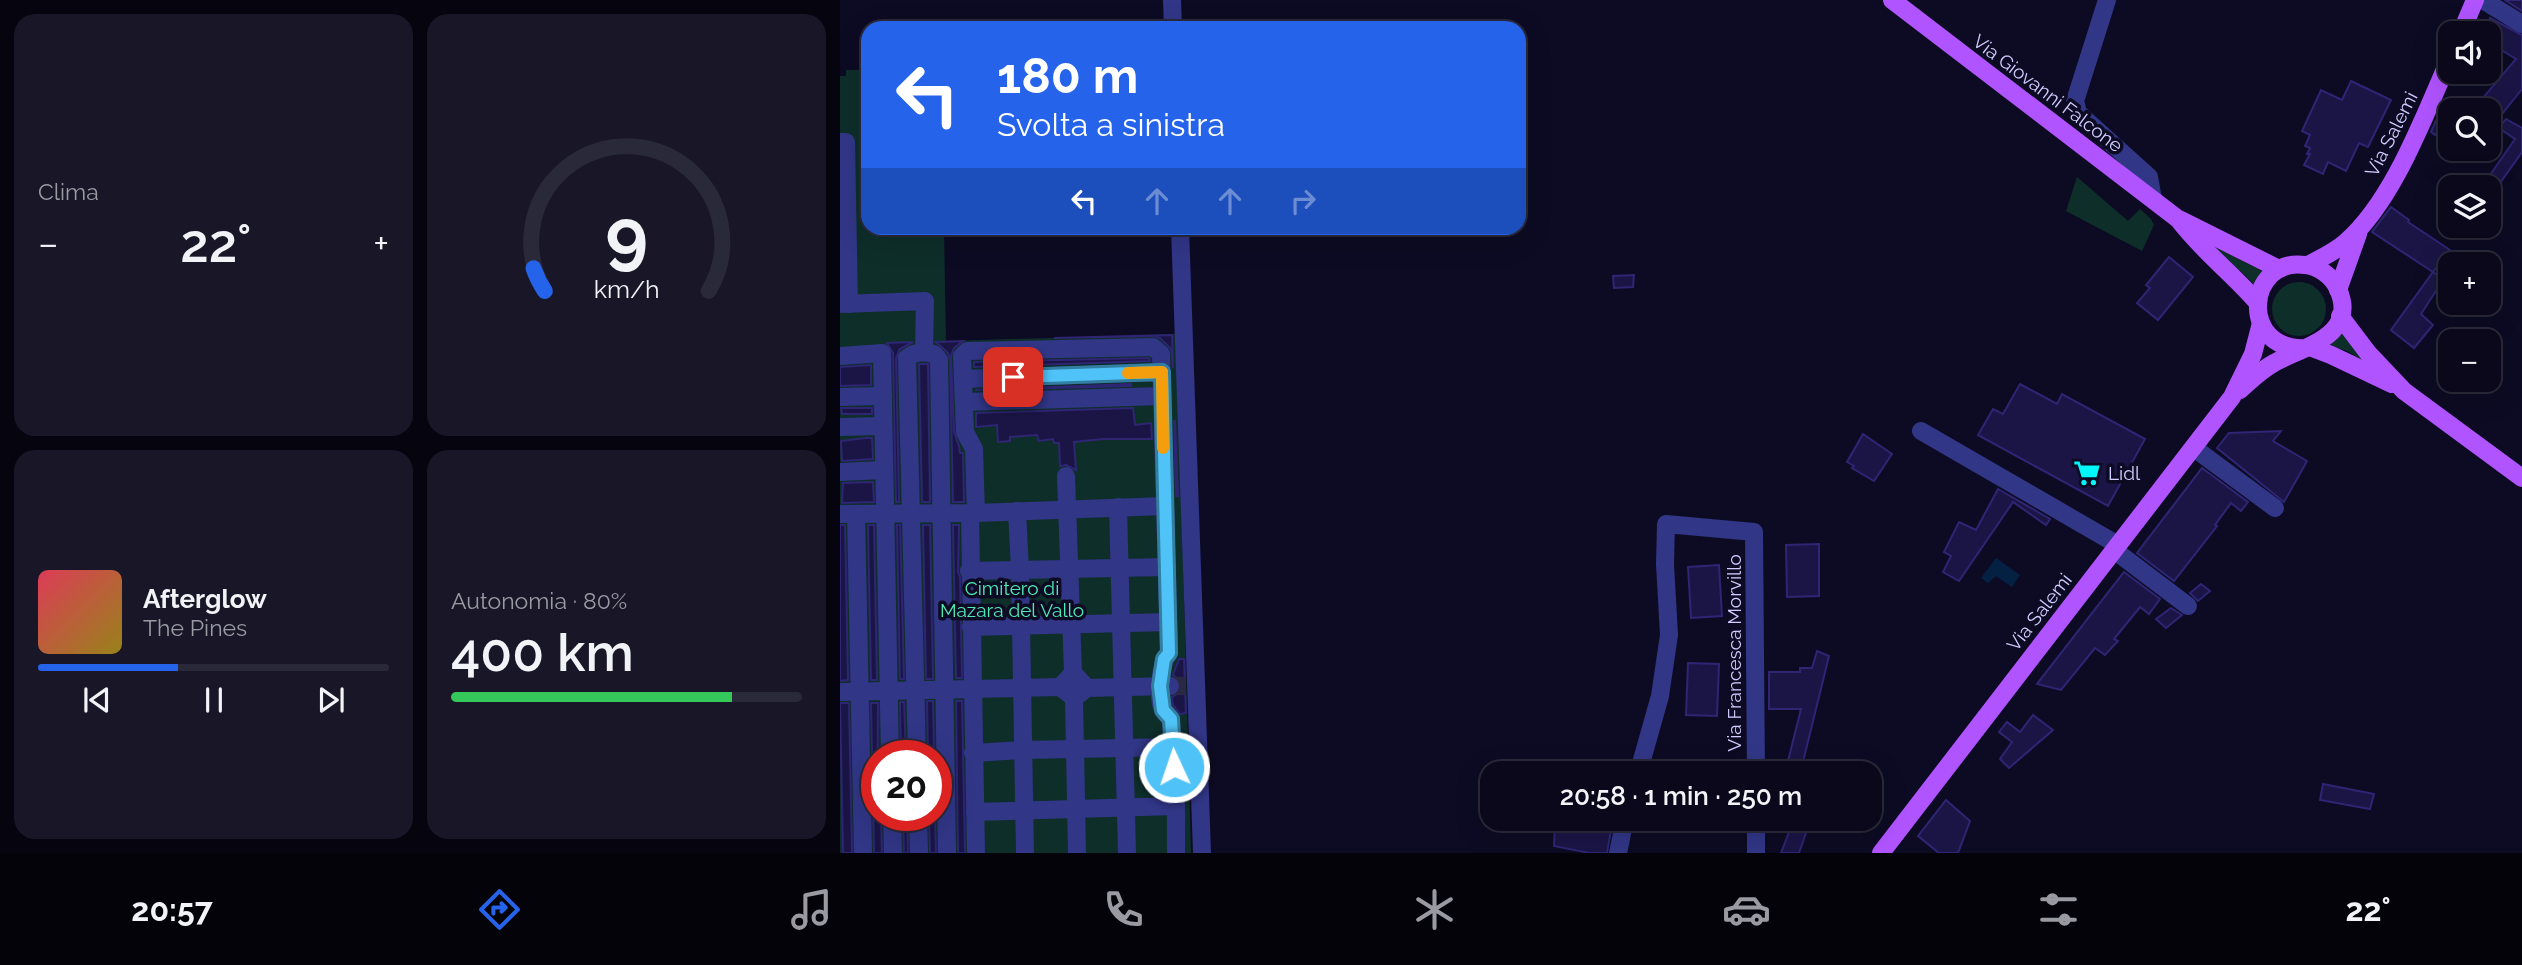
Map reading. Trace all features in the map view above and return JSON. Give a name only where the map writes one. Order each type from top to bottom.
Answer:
[{"type":"main road","name":"Via Giovanni Falcone","points":[[1892,0],[2178,219]]},
{"type":"main road","points":[[2466,21],[2475,0]]},
{"type":"main road","name":"Via Salemi","points":[[2362,224],[2389,186],[2438,84]]},
{"type":"main road","points":[[2178,219],[2279,269]]},
{"type":"main road","points":[[2178,219],[2192,238],[2257,302]]},
{"type":"main road","points":[[2308,265],[2346,242],[2362,224]]},
{"type":"main road","points":[[2338,290],[2362,224]]},
{"type":"main road","points":[[2232,397],[2270,365],[2308,347],[2328,337],[2340,316],[2338,290],[2331,278],[2308,265],[2279,269],[2261,289],[2257,302],[2265,331],[2279,344],[2308,347],[2357,366],[2404,391],[2522,478]]},
{"type":"main road","points":[[2340,316],[2368,353],[2404,391]]},
{"type":"main road","points":[[2232,397],[2253,354],[2261,323]]},
{"type":"main road","name":"Via Salemi","points":[[1881,853],[2232,397]]},
{"type":"street","points":[[1172,0],[1173,21]]},
{"type":"street","points":[[2107,0],[2075,101],[2078,113],[2149,177],[2153,199]]},
{"type":"street","points":[[2483,0],[2522,23]]},
{"type":"street","points":[[840,142],[846,142],[844,304],[925,301],[924,352]]},
{"type":"street","points":[[1180,235],[1178,686],[1202,853]]},
{"type":"street","points":[[976,853],[969,571],[974,449],[965,432],[962,356],[967,351],[1153,347],[1161,354],[1169,653],[1164,659],[1178,686]]},
{"type":"street","points":[[917,740],[907,358],[912,353],[924,352],[934,354],[939,360],[947,853]]},
{"type":"street","points":[[840,356],[882,354],[890,740]]},
{"type":"street","points":[[963,379],[1162,372]]},
{"type":"street","points":[[840,397],[883,396]]},
{"type":"street","points":[[964,402],[1162,396]]},
{"type":"street","points":[[840,427],[883,426]]},
{"type":"street","points":[[1922,431],[2116,547],[2188,606]]},
{"type":"street","points":[[2194,448],[2275,508]]},
{"type":"street","points":[[840,472],[884,470]]},
{"type":"street","points":[[1066,476],[1073,625],[1077,853]]},
{"type":"street","points":[[863,853],[860,692],[848,514],[973,513],[1164,506]]},
{"type":"street","points":[[1118,507],[1121,687],[1128,853]]},
{"type":"street","points":[[1017,511],[1025,853]]},
{"type":"street","name":"Via Francesca Morvillo","points":[[1642,761],[1660,696],[1669,635],[1666,524],[1754,531],[1756,761]]},
{"type":"street","points":[[969,571],[1167,567]]},
{"type":"street","points":[[971,627],[1168,622]]},
{"type":"street","points":[[840,692],[1020,688],[1074,691],[1178,686]]},
{"type":"street","points":[[1176,853],[1171,719],[1163,710],[1178,686]]},
{"type":"street","points":[[973,753],[1173,747]]},
{"type":"street","points":[[975,812],[1176,806]]},
{"type":"street","points":[[892,831],[893,853]]},
{"type":"street","points":[[918,831],[919,853]]},
{"type":"street","points":[[1618,853],[1623,831]]},
{"type":"street","points":[[1756,831],[1756,853]]},
{"type":"green space","name":"Cimitero di Mazara del Vallo","points":[[846,70],[861,70],[861,235],[944,235],[946,341],[1177,334],[1191,853],[840,853],[840,76],[846,76]]},
{"type":"green space","points":[[2077,177],[2128,221],[2140,209],[2151,219],[2154,225],[2142,251],[2066,211]]},
{"type":"green space","points":[[2205,242],[2264,272],[2254,285]]},
{"type":"green space","points":[[2304,282],[2314,286],[2322,294],[2326,309],[2322,324],[2314,332],[2294,336],[2284,332],[2276,324],[2272,304],[2276,294],[2284,286]]},
{"type":"green space","points":[[2342,332],[2366,362],[2330,345]]},
{"type":"water","points":[[1996,558],[2020,575],[2012,587],[1996,576],[1988,583],[1981,578]]},
{"type":"building","points":[[2505,0],[2522,0],[2522,11]]},
{"type":"building","points":[[2501,24],[2522,35],[2522,89],[2502,114],[2501,98],[2483,98],[2495,84],[2501,84],[2501,77],[2516,59],[2501,50]]},
{"type":"building","points":[[2351,81],[2391,100],[2368,147],[2359,143],[2346,171],[2328,162],[2323,174],[2304,165],[2310,154],[2307,154],[2310,148],[2305,146],[2310,135],[2302,131],[2321,90],[2342,100]]},
{"type":"building","points":[[2438,117],[2438,131],[2435,135],[2431,132]]},
{"type":"building","points":[[2506,119],[2522,128],[2522,152],[2501,182],[2501,175],[2490,175],[2515,139],[2501,129]]},
{"type":"building","points":[[2391,207],[2409,220],[2408,222],[2450,250],[2438,252],[2438,266],[2433,272],[2372,232]]},
{"type":"building","points":[[2169,257],[2193,277],[2158,320],[2137,303],[2150,288],[2146,285]]},
{"type":"building","points":[[2433,272],[2438,276],[2438,288],[2421,314],[2433,325],[2414,348],[2391,330]]},
{"type":"building","points":[[1634,275],[1633,287],[1614,288],[1613,276]]},
{"type":"building","points":[[1172,335],[1173,368],[1171,349],[1154,336],[1054,338]]},
{"type":"building","points":[[963,341],[954,348],[951,356],[954,432],[960,453],[963,453],[964,502],[953,502],[950,360],[948,353],[936,342]]},
{"type":"building","points":[[913,342],[900,349],[896,358],[899,502],[896,502],[893,353],[887,343]]},
{"type":"building","points":[[1149,358],[1150,361],[974,367],[974,362]]},
{"type":"building","points":[[919,364],[928,364],[930,502],[922,502]]},
{"type":"building","points":[[871,365],[871,385],[840,386],[840,367]]},
{"type":"building","points":[[1131,384],[1131,386],[975,390]]},
{"type":"building","name":"Lidl","points":[[2020,384],[2057,404],[2062,394],[2145,439],[2108,506],[1978,435],[1993,409],[2003,414]]},
{"type":"building","points":[[841,408],[872,408],[872,414],[842,414]]},
{"type":"building","points":[[1133,408],[1135,425],[1151,423],[1152,439],[1074,442],[1076,470],[1066,465],[1060,466],[1059,443],[1054,443],[1053,439],[1039,441],[1037,435],[1010,437],[1010,441],[998,442],[997,425],[976,427],[976,413]]},
{"type":"building","points":[[1175,421],[1178,496],[1176,496]]},
{"type":"building","points":[[2281,431],[2273,441],[2307,461],[2284,502],[2217,448],[2229,433]]},
{"type":"building","points":[[1863,434],[1892,454],[1874,481],[1847,462]]},
{"type":"building","points":[[872,438],[873,459],[842,461],[841,441]]},
{"type":"building","points":[[2202,468],[2248,502],[2241,511],[2231,503],[2215,525],[2217,526],[2174,581],[2137,553]]},
{"type":"building","points":[[873,482],[874,502],[842,503],[843,483]]},
{"type":"building","points":[[1998,489],[2050,519],[2046,525],[2013,502],[1959,581],[1943,572],[1951,556],[1944,552],[1959,522],[1976,530]]},
{"type":"building","points":[[840,525],[845,525],[848,680],[840,681]]},
{"type":"building","points":[[868,525],[874,525],[877,680],[871,680]]},
{"type":"building","points":[[897,525],[900,525],[904,679],[900,679]]},
{"type":"building","points":[[923,525],[930,525],[933,679],[926,679]]},
{"type":"building","points":[[953,525],[959,525],[962,678],[956,678]]},
{"type":"building","points":[[1819,544],[1819,596],[1787,597],[1786,545]]},
{"type":"building","points":[[1719,565],[1722,616],[1691,618],[1688,567]]},
{"type":"building","points":[[2124,572],[2160,599],[2149,614],[2140,607],[2114,639],[2118,641],[2105,655],[2095,648],[2061,690],[2037,684]]},
{"type":"building","points":[[2201,584],[2210,591],[2198,601],[2190,593]]},
{"type":"building","points":[[2171,608],[2182,615],[2166,628],[2156,619]]},
{"type":"building","points":[[1817,651],[1829,656],[1803,761],[1788,761],[1801,709],[1769,709],[1769,672],[1800,672],[1800,668],[1812,668]]},
{"type":"building","points":[[1179,659],[1184,659],[1186,713],[1180,714],[1173,705],[1172,697],[1180,692],[1179,680],[1173,675]]},
{"type":"building","points":[[1688,663],[1719,664],[1717,716],[1686,715]]},
{"type":"building","points":[[927,701],[933,701],[934,740],[928,740]]},
{"type":"building","points":[[956,701],[962,701],[965,853],[958,853]]},
{"type":"building","points":[[900,702],[904,702],[905,740],[901,740]]},
{"type":"building","points":[[840,703],[849,703],[852,853],[843,853]]},
{"type":"building","points":[[871,703],[878,703],[878,740],[872,740]]},
{"type":"building","points":[[2033,715],[2053,730],[2009,768],[2000,759],[2012,742],[1999,732],[2007,722],[2020,732]]},
{"type":"building","points":[[2323,784],[2374,794],[2370,809],[2320,800]]},
{"type":"building","points":[[1946,800],[1970,821],[1958,853],[1939,853],[1918,836]]},
{"type":"building","points":[[874,831],[881,831],[882,853],[874,853]]},
{"type":"building","points":[[903,831],[907,831],[908,853],[904,853]]},
{"type":"building","points":[[929,831],[935,831],[936,853],[930,853]]},
{"type":"building","points":[[1555,831],[1611,831],[1607,853],[1589,853],[1554,846]]},
{"type":"building","points":[[1789,831],[1807,831],[1799,853],[1781,853]]},
{"type":"tunnel","points":[[1170,686],[1186,686]]},
{"type":"slow traffic","points":[[1128,373],[1162,372],[1163,448]]},
{"type":"place","name":"Lidl","points":[[2087,473]]},
{"type":"route","points":[[1013,377],[1162,372],[1169,653],[1164,659],[1160,686],[1163,710],[1171,719],[1174,767]]}]
